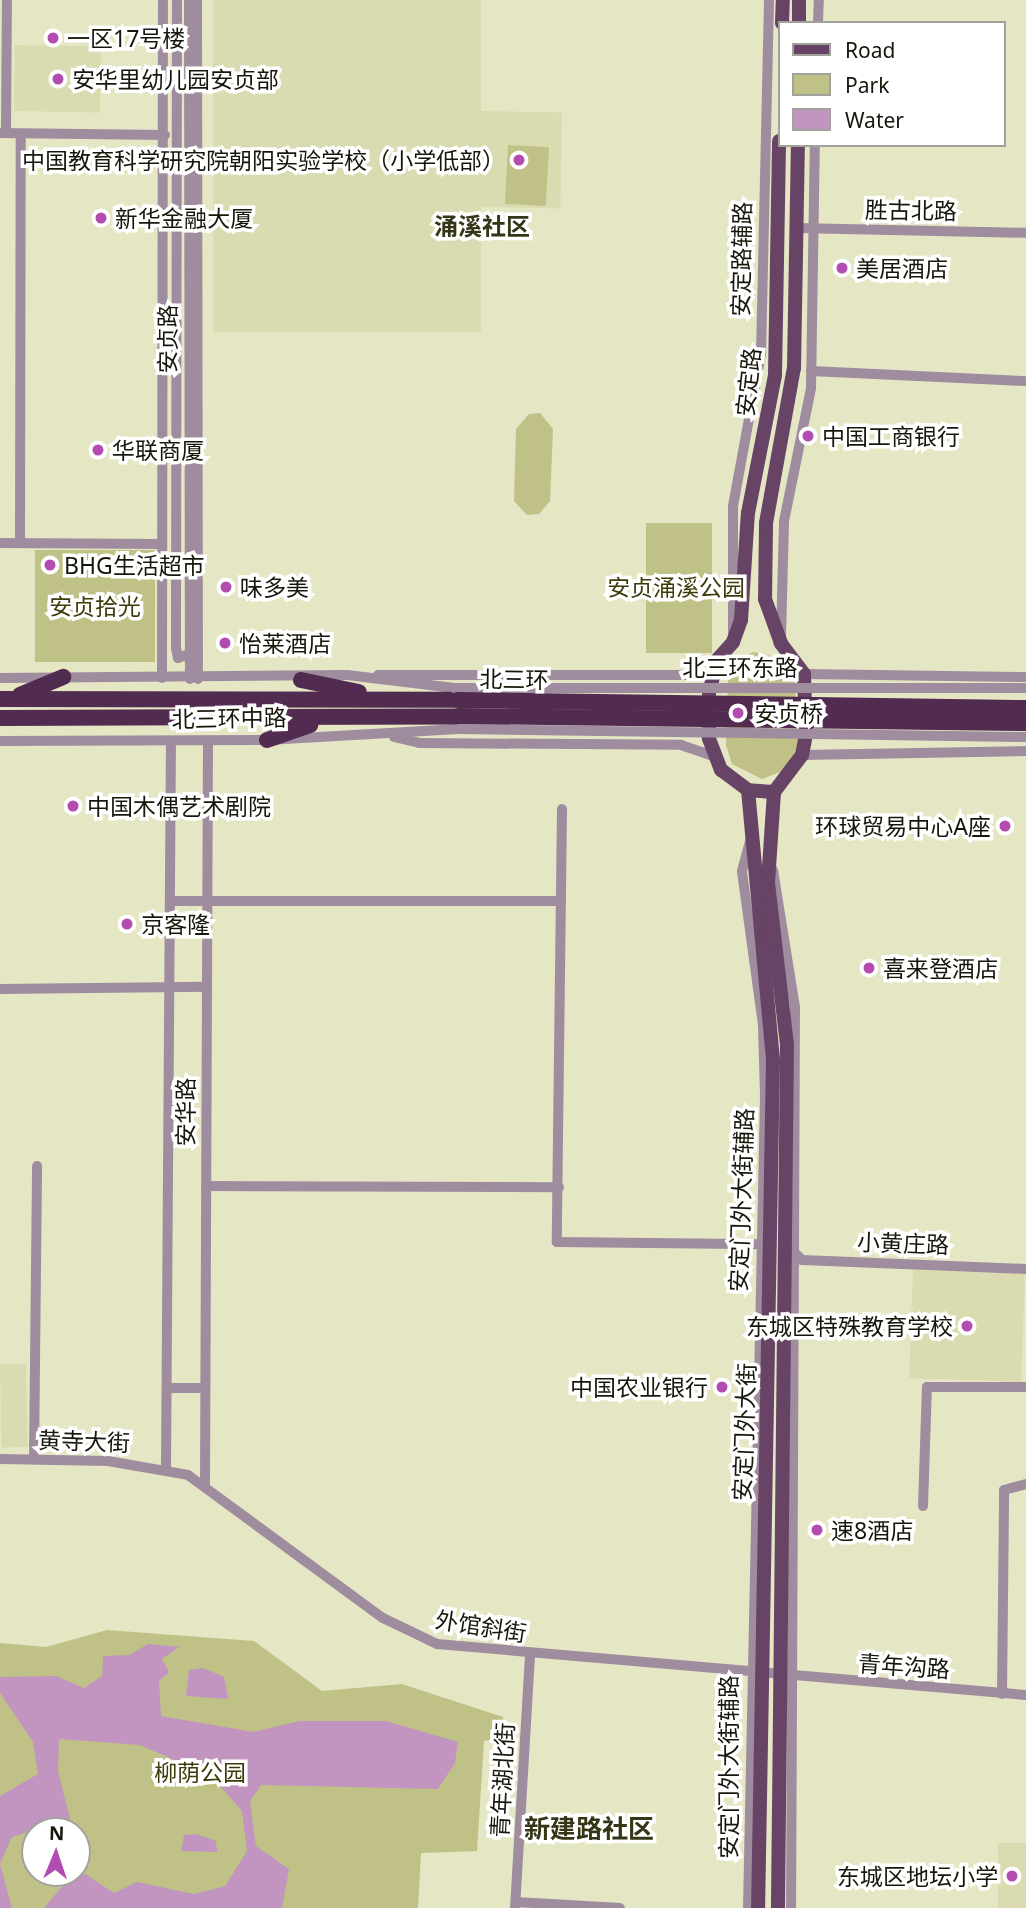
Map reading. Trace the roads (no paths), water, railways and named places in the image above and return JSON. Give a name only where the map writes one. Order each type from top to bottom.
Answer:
[{"type":"highway","points":[[6,699],[63,677]]},
{"type":"highway","points":[[301,680],[374,699]]},
{"type":"highway","name":"北三环","points":[[6,699],[374,699],[458,708],[1026,723]]},
{"type":"highway","name":"北三环","points":[[0,718],[337,718],[458,708],[1026,708]]},
{"type":"highway","points":[[267,740],[337,718]]},
{"type":"main road","points":[[782,21],[783,0]]},
{"type":"main road","points":[[799,0],[799,21]]},
{"type":"main road","name":"安定路","points":[[712,675],[733,642],[739,625],[748,513],[775,375],[779,147]]},
{"type":"main road","name":"安定路","points":[[798,147],[794,368],[766,523],[765,599],[772,625],[781,643],[804,674]]},
{"type":"main road","points":[[712,675],[713,756],[731,782],[748,790],[774,792],[802,755],[804,674]]},
{"type":"main road","name":"安定门外大街","points":[[748,790],[753,832],[755,921],[773,1061],[778,1246],[787,1677],[779,1757],[778,1908]]},
{"type":"main road","name":"安定门外大街","points":[[758,1908],[754,1672],[787,1044],[769,853],[774,792]]},
{"type":"street","points":[[7,0],[3,133],[164,135]]},
{"type":"street","name":"安贞路","points":[[162,678],[163,0]]},
{"type":"street","name":"安贞路","points":[[176,643],[177,0]]},
{"type":"street","name":"安贞路","points":[[189,0],[193,106],[197,457],[194,679]]},
{"type":"street","name":"安贞路","points":[[193,106],[197,0]]},
{"type":"street","name":"安定路辅路","points":[[733,642],[730,540],[761,354],[761,249],[769,0]]},
{"type":"street","points":[[818,21],[819,0]]},
{"type":"street","points":[[164,105],[193,106]]},
{"type":"street","points":[[20,544],[21,134]]},
{"type":"street","points":[[781,643],[784,521],[811,370],[815,147]]},
{"type":"street","name":"安贞路","points":[[193,213],[189,654],[194,679]]},
{"type":"street","points":[[761,249],[777,218]]},
{"type":"street","name":"胜古北路","points":[[796,228],[1026,233]]},
{"type":"street","points":[[164,240],[177,251]]},
{"type":"street","points":[[811,370],[1026,381]]},
{"type":"street","points":[[189,448],[197,457]]},
{"type":"street","points":[[162,481],[178,460]]},
{"type":"street","points":[[0,543],[161,544]]},
{"type":"street","points":[[162,610],[176,643],[178,658],[189,654]]},
{"type":"street","points":[[804,674],[1026,677]]},
{"type":"street","points":[[347,675],[712,675]]},
{"type":"street","name":"北三环中路","points":[[0,678],[301,680],[347,675],[458,708]]},
{"type":"street","name":"北三环东路","points":[[458,708],[1026,688]]},
{"type":"street","points":[[458,708],[1026,737]]},
{"type":"street","name":"北三环中路","points":[[0,741],[267,740],[381,733],[458,708]]},
{"type":"street","points":[[381,733],[419,743],[681,745],[713,756]]},
{"type":"street","name":"安华路","points":[[166,1468],[170,1388],[171,741]]},
{"type":"street","name":"安华路","points":[[205,1484],[208,741]]},
{"type":"street","points":[[802,755],[1026,751]]},
{"type":"street","points":[[206,1186],[559,1187],[562,809]]},
{"type":"street","points":[[172,901],[561,901]]},
{"type":"street","points":[[0,989],[207,987]]},
{"type":"street","points":[[34,1459],[37,1166]]},
{"type":"street","name":"小黄庄路","points":[[559,1187],[556,1242],[778,1246],[802,1260],[1026,1269]]},
{"type":"street","points":[[923,1506],[927,1387],[1026,1387]]},
{"type":"street","points":[[170,1388],[205,1388]]},
{"type":"street","name":"黄寺大街","points":[[0,1460],[34,1459],[166,1468],[205,1484]]},
{"type":"street","name":"外馆斜街","points":[[205,1484],[400,1628],[437,1644],[530,1655],[754,1672],[787,1677]]},
{"type":"street","points":[[1002,1694],[1004,1490],[1026,1484]]},
{"type":"street","name":"青年湖北街","points":[[515,1905],[530,1655]]},
{"type":"street","name":"安定门外大街辅路","points":[[748,1908],[754,1672]]},
{"type":"street","points":[[787,1677],[792,1741],[791,1908]]},
{"type":"street","name":"青年沟路","points":[[787,1677],[1026,1695]]},
{"type":"street","points":[[779,1757],[792,1741]]},
{"type":"street","points":[[515,1905],[620,1908]]},
{"type":"water","points":[[148,1644],[179,1647],[162,1659],[169,1672],[159,1681],[161,1716],[253,1732],[300,1721],[386,1721],[458,1742],[455,1763],[438,1789],[261,1785],[250,1801],[256,1846],[289,1869],[282,1908],[44,1908],[62,1887],[91,1887],[91,1878],[114,1893],[137,1882],[194,1894],[225,1886],[247,1851],[242,1811],[211,1776],[140,1745],[59,1739],[58,1771],[70,1817],[21,1817],[21,1834],[12,1837],[0,1864],[0,1796],[38,1774],[33,1742],[0,1693],[0,1677],[56,1676],[84,1688],[102,1676],[103,1656],[129,1655]]},
{"type":"water","points":[[203,1668],[224,1677],[228,1699],[186,1696],[189,1670]]},
{"type":"water","points":[[196,1834],[216,1841],[217,1852],[181,1851],[184,1835]]},
{"type":"water","points":[[0,1864],[12,1908],[0,1908]]},
{"type":"place","name":"一区17号楼","points":[[53,38]]},
{"type":"place","name":"安华里幼儿园安贞部","points":[[58,79]]},
{"type":"place","name":"中国教育科学研究院朝阳实验学校（小学低部）","points":[[519,160]]},
{"type":"place","name":"新华金融大厦","points":[[101,218]]},
{"type":"place","name":"美居酒店","points":[[842,268]]},
{"type":"place","name":"中国工商银行","points":[[808,436]]},
{"type":"place","name":"华联商厦","points":[[98,450]]},
{"type":"place","name":"BHG生活超市","points":[[50,565]]},
{"type":"place","name":"味多美","points":[[226,587]]},
{"type":"place","name":"怡莱酒店","points":[[225,643]]},
{"type":"place","name":"安贞桥","points":[[738,713]]},
{"type":"place","name":"中国木偶艺术剧院","points":[[73,806]]},
{"type":"place","name":"环球贸易中心A座","points":[[1005,826]]},
{"type":"place","name":"京客隆","points":[[127,924]]},
{"type":"place","name":"喜来登酒店","points":[[869,968]]},
{"type":"place","name":"东城区特殊教育学校","points":[[967,1326]]},
{"type":"place","name":"中国农业银行","points":[[722,1387]]},
{"type":"place","name":"速8酒店","points":[[817,1530]]},
{"type":"place","name":"东城区地坛小学","points":[[1012,1876]]},
{"type":"district","name":"涌溪社区","points":[[482,226]]},
{"type":"district","name":"新建路社区","points":[[589,1829]]},
{"type":"park label","name":"安贞涌溪公园","points":[[676,587]]},
{"type":"park label","name":"安贞拾光","points":[[95,606]]},
{"type":"park label","name":"柳荫公园","points":[[200,1772]]}]
